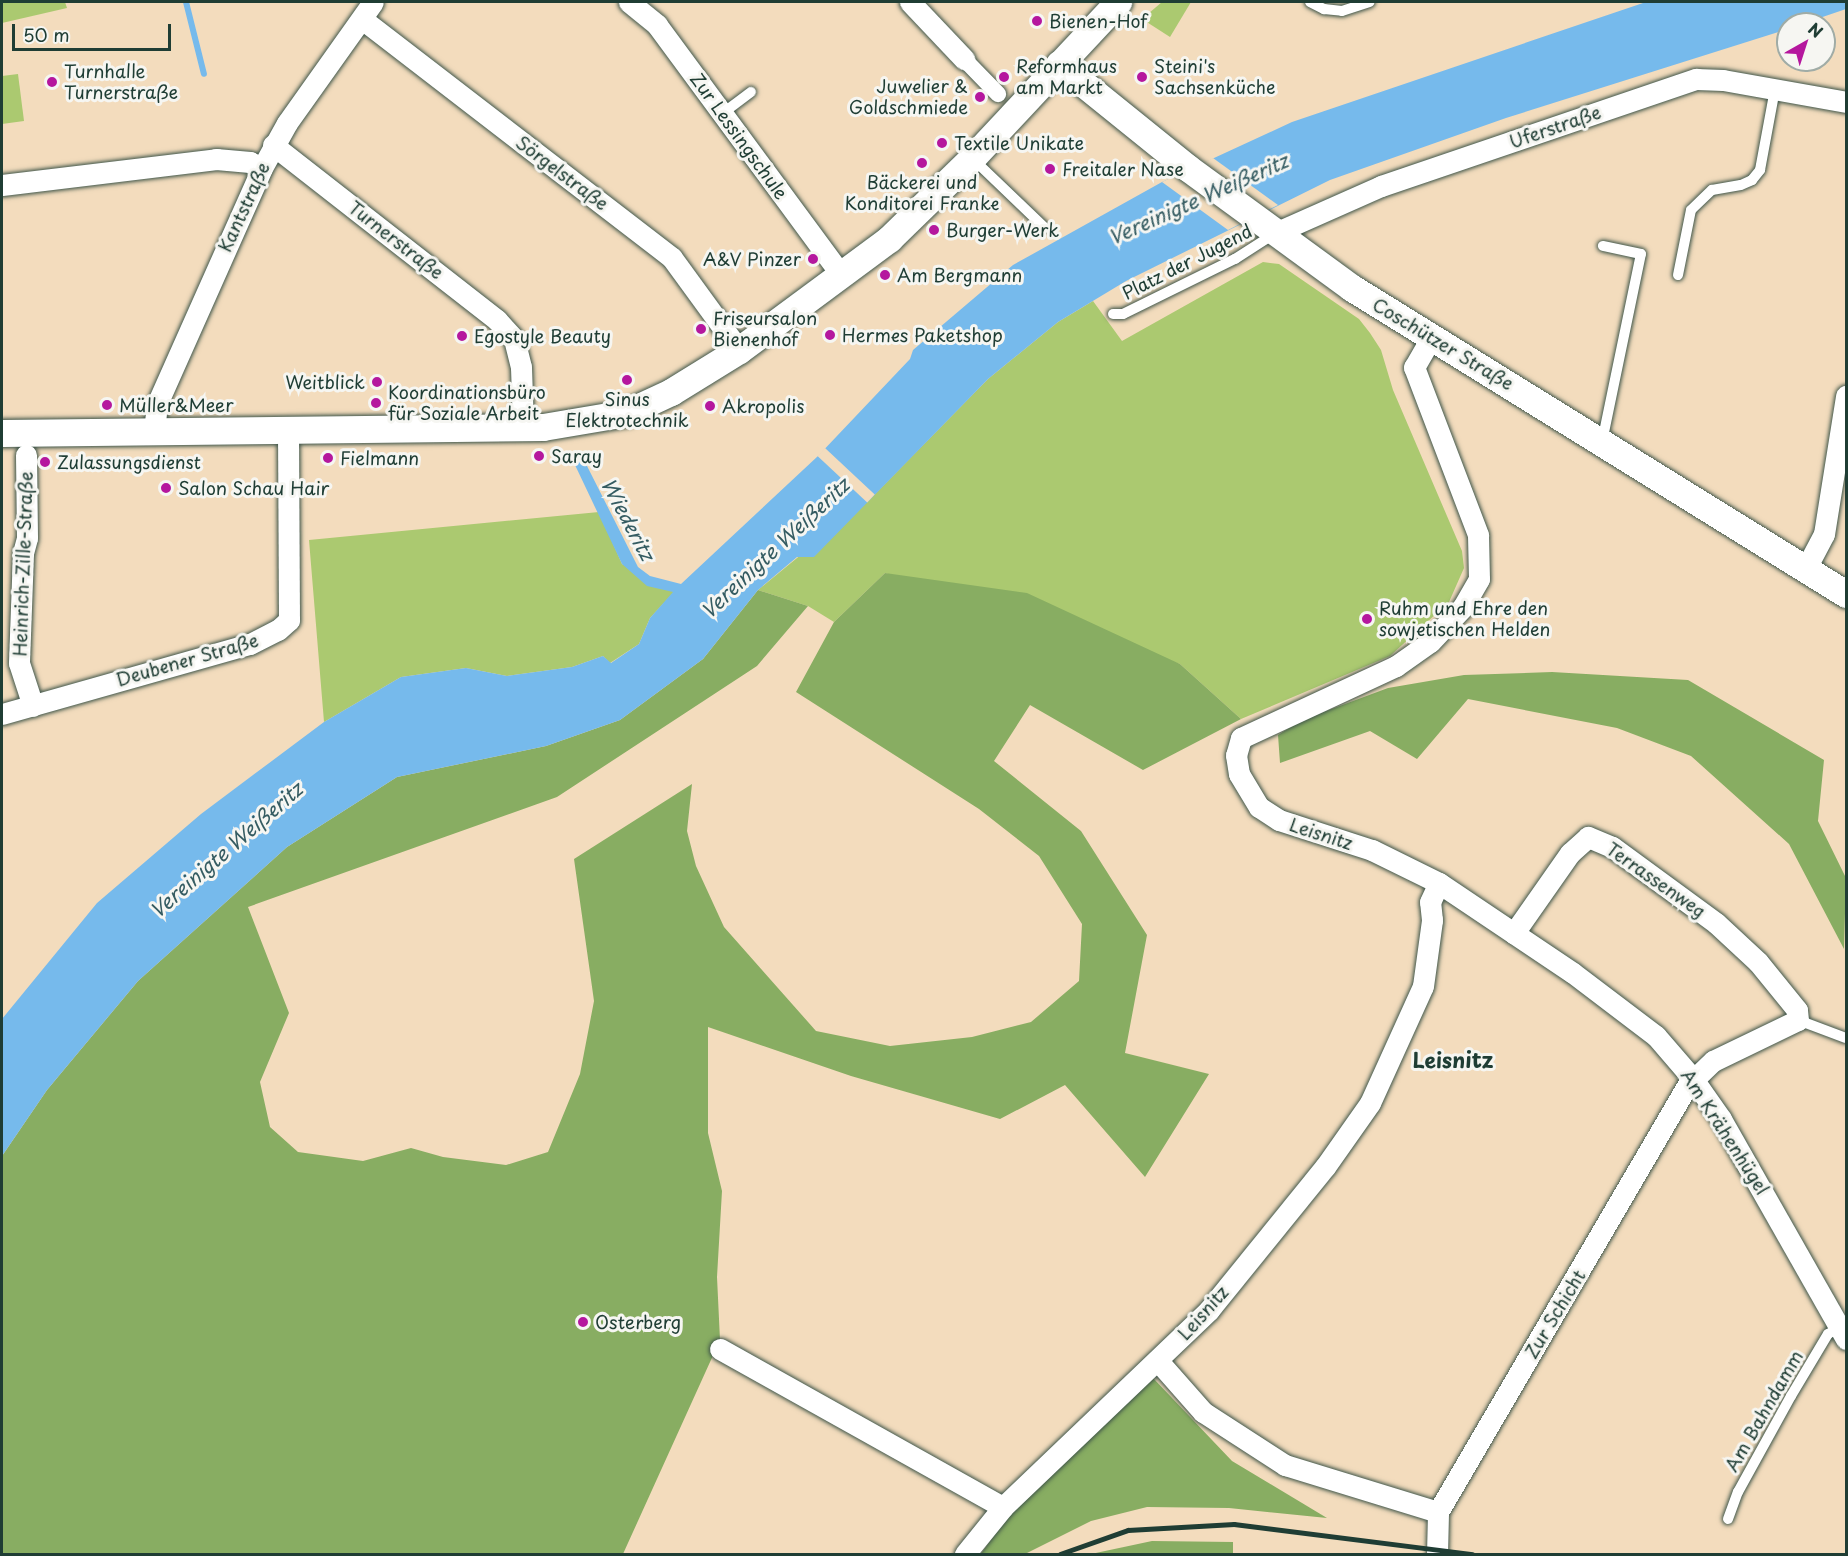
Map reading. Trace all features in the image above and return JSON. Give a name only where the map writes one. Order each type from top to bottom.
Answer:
[{"type":"street","name":"Zur Lessingschule","points":[[629,2],[651,19],[723,112],[842,276]]},
{"type":"street","points":[[910,2],[998,94]]},
{"type":"street","points":[[2,433],[288,431],[522,417],[564,425],[626,412],[671,392],[739,350],[842,276],[903,227],[972,158],[1118,2]]},
{"type":"street","name":"Kantstraße","points":[[154,432],[157,404],[273,146],[367,10]]},
{"type":"street","name":"Sörgelstraße","points":[[367,10],[672,258],[739,350]]},
{"type":"street","name":"Coschützer Straße","points":[[1059,64],[1264,226],[1431,338],[1846,594]]},
{"type":"street","name":"Uferstraße","points":[[1264,226],[1696,79],[1775,89],[1846,102]]},
{"type":"street","name":"Turnerstraße","points":[[273,146],[481,307],[514,339],[521,367],[522,417]]},
{"type":"street","points":[[2,185],[219,159],[250,162],[262,168]]},
{"type":"street","name":"Leisnitz","points":[[965,1554],[1003,1507],[1209,1310],[1325,1167],[1370,1103],[1422,986],[1432,920],[1430,902],[1438,883],[1372,850],[1279,820],[1259,807],[1239,774],[1236,754],[1241,738],[1254,730],[1396,666],[1430,642],[1463,607],[1479,579],[1478,535],[1414,368],[1431,338]]},
{"type":"street","points":[[1805,570],[1824,537],[1844,426],[1846,396]]},
{"type":"street","name":"Deubener Straße","points":[[2,714],[250,644],[289,620],[288,431]]},
{"type":"street","name":"Heinrich-Zille-Straße","points":[[26,455],[27,538],[23,554],[19,663],[33,706]]},
{"type":"street","name":"Terrassenweg","points":[[1514,933],[1570,853],[1588,837],[1612,847],[1716,923],[1758,962],[1797,1010],[1798,1020]]},
{"type":"street","name":"Am Krähenhügel","points":[[1438,883],[1632,1016],[1693,1079],[1754,1173],[1843,1333]]},
{"type":"street","points":[[1693,1079],[1713,1061],[1798,1020]]},
{"type":"street","name":"Zur Schicht","points":[[1437,1554],[1438,1512],[1693,1079]]},
{"type":"street","points":[[720,1349],[1003,1507]]},
{"type":"street","points":[[1158,1361],[1203,1413],[1286,1465],[1438,1512]]},
{"type":"lane","points":[[1310,2],[1324,9],[1342,11],[1370,2]]},
{"type":"lane","points":[[1678,275],[1691,210],[1712,190],[1741,185],[1752,180],[1760,170],[1775,89]]},
{"type":"lane","points":[[723,112],[751,92]]},
{"type":"lane","points":[[972,158],[1045,228]]},
{"type":"lane","name":"Platz der Jugend","points":[[1113,314],[1123,314],[1234,259],[1264,226]]},
{"type":"lane","points":[[1602,442],[1641,254],[1603,246]]},
{"type":"lane","points":[[1798,1020],[1846,1038]]},
{"type":"lane","name":"Am Bahndamm","points":[[1728,1519],[1738,1492],[1828,1334],[1843,1333]]},
{"type":"green space","points":[[2,2],[65,2],[67,8],[2,23]]},
{"type":"green space","points":[[1162,2],[1191,2],[1170,37],[1142,19]]},
{"type":"green space","points":[[18,74],[24,121],[2,124],[2,76]]},
{"type":"green space","points":[[1263,262],[1279,264],[1359,319],[1370,333],[1381,350],[1393,390],[1462,551],[1464,568],[1449,602],[1390,656],[1241,719],[1180,664],[885,573],[834,622],[808,606],[758,590],[875,494],[988,379],[1058,322],[1093,301],[1122,341]]},
{"type":"green space","points":[[599,512],[622,564],[674,592],[650,618],[639,644],[610,663],[603,656],[572,667],[507,676],[466,668],[401,677],[324,722],[309,540]]},
{"type":"green space","points":[[885,573],[1027,593],[1180,664],[1241,719],[1143,770],[1030,705],[994,761],[1081,831],[1147,935],[1125,1053],[1209,1074],[1145,1177],[1065,1085],[1000,1119],[851,1076],[708,1027],[708,1133],[722,1191],[717,1277],[720,1340],[623,1554],[2,1554],[2,1156],[47,1090],[138,981],[287,847],[397,777],[546,746],[620,720],[703,659],[758,590],[808,606],[757,666],[557,797],[248,907],[289,1013],[260,1082],[270,1127],[298,1152],[363,1161],[411,1148],[443,1157],[506,1165],[548,1152],[580,1074],[594,1001],[574,859],[692,784],[687,831],[696,866],[724,927],[816,1031],[890,1046],[972,1037],[1031,1022],[1079,981],[1082,924],[1039,856],[979,809],[796,692],[834,622]]},
{"type":"green space","points":[[1552,672],[1688,680],[1824,760],[1818,821],[1846,878],[1844,949],[1789,844],[1691,756],[1617,728],[1468,699],[1417,759],[1370,731],[1280,763],[1278,735],[1302,720],[1388,688],[1464,675]]},
{"type":"green space","points":[[1153,1378],[1232,1461],[1327,1518],[1229,1508],[1147,1507],[1091,1521],[1025,1554],[981,1554],[1010,1512],[1107,1416]]},
{"type":"green space","points":[[1152,1541],[1233,1542],[1233,1554],[1091,1554]]},
{"type":"water","name":"Vereinigte Weißeritz","points":[[1646,2],[1846,2],[1846,9],[1836,12],[1776,12],[1776,33],[1506,118],[1330,180],[1126,281],[1058,322],[988,379],[814,557],[797,557],[758,590],[703,659],[620,720],[546,746],[397,777],[287,847],[138,981],[47,1090],[2,1156],[2,1019],[97,903],[201,814],[324,722],[401,677],[466,668],[507,676],[572,667],[603,656],[611,663],[639,644],[650,618],[673,592],[647,586],[622,564],[575,465],[583,458],[638,567],[650,576],[681,584],[818,456],[910,359],[913,350],[1013,265],[1162,182],[1292,122]]},
{"type":"pier","points":[[1213,158],[1278,205],[1228,230],[1162,182]]},
{"type":"pier","points":[[825,448],[875,494],[867,502],[817,456]]},
{"type":"waterway","name":"Wiederitz","points":[[186,2],[204,74]]},
{"type":"railway","points":[[1060,1554],[1128,1530],[1234,1524],[1472,1554]]},
{"type":"place","name":"Bienen-Hof","points":[[1037,21]]},
{"type":"place","name":"Reformhaus am Markt","points":[[1004,77]]},
{"type":"place","name":"Steini's Sachsenküche","points":[[1142,77]]},
{"type":"place","name":"Turnhalle Turnerstraße","points":[[52,82]]},
{"type":"place","name":"Juwelier & Goldschmiede","points":[[980,97]]},
{"type":"place","name":"Textile Unikate","points":[[942,143]]},
{"type":"place","name":"Bäckerei und Konditorei Franke","points":[[922,163]]},
{"type":"place","name":"Freitaler Nase","points":[[1050,169]]},
{"type":"place","name":"Burger-Werk","points":[[934,230]]},
{"type":"place","name":"A&V Pinzer","points":[[813,259]]},
{"type":"place","name":"Am Bergmann","points":[[885,275]]},
{"type":"place","name":"Friseursalon Bienenhof","points":[[701,329]]},
{"type":"place","name":"Hermes Paketshop","points":[[830,335]]},
{"type":"place","name":"Egostyle Beauty","points":[[462,336]]},
{"type":"place","name":"Sinus Elektrotechnik","points":[[627,380]]},
{"type":"place","name":"Weitblick","points":[[377,382]]},
{"type":"place","name":"Koordinationsbüro für Soziale Arbeit","points":[[376,403]]},
{"type":"place","name":"Müller&Meer","points":[[107,405]]},
{"type":"place","name":"Akropolis","points":[[710,406]]},
{"type":"place","name":"Saray","points":[[539,456]]},
{"type":"place","name":"Fielmann","points":[[328,458]]},
{"type":"place","name":"Zulassungsdienst","points":[[45,462]]},
{"type":"place","name":"Salon Schau Hair","points":[[166,488]]},
{"type":"place","name":"Ruhm und Ehre den sowjetischen Helden","points":[[1367,619]]},
{"type":"place","name":"Osterberg","points":[[583,1322]]},
{"type":"district","name":"Leisnitz","points":[[1453,1059]]}]
